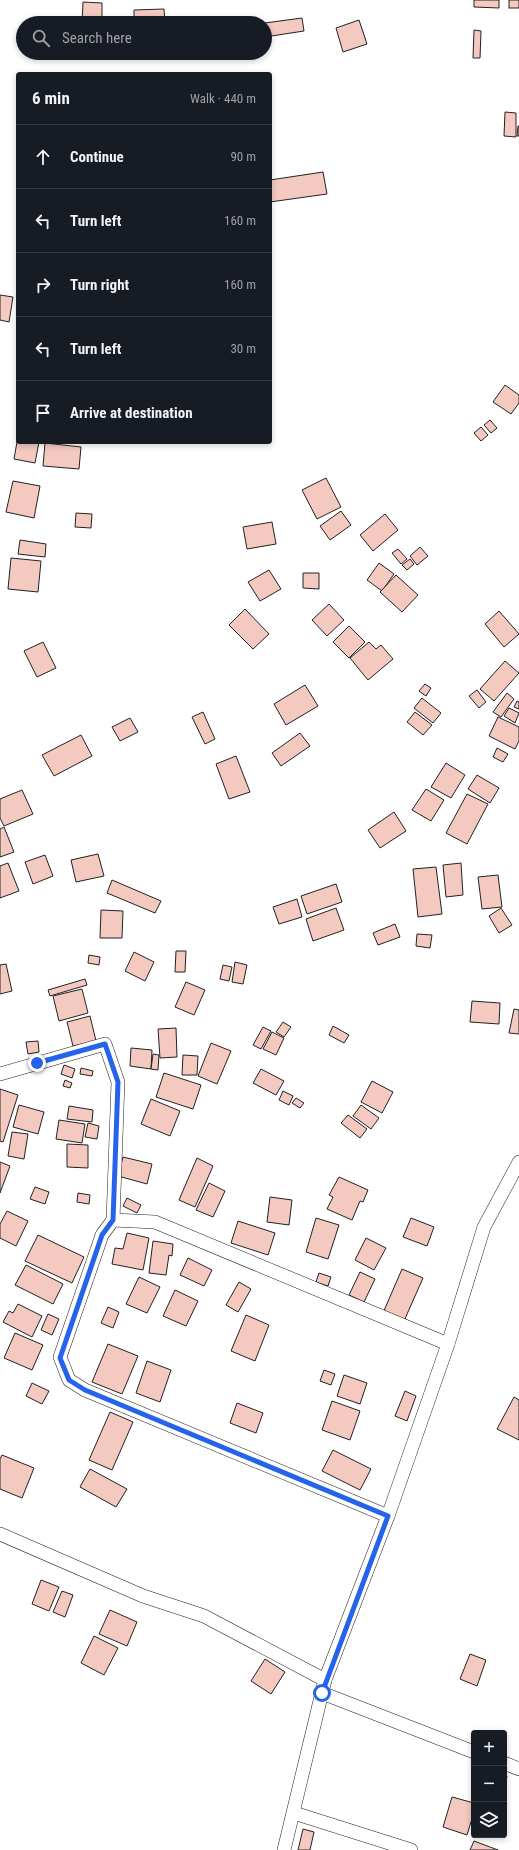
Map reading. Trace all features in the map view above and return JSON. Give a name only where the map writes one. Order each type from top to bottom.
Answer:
[{"type":"street","points":[[0,1074],[105,1044],[118,1082],[113,1220],[102,1235],[60,1358],[69,1380],[85,1390],[388,1516]]},
{"type":"street","points":[[284,1850],[324,1686],[388,1516],[448,1344],[484,1227],[519,1162]]},
{"type":"street","points":[[113,1220],[155,1222],[448,1344]]},
{"type":"street","points":[[0,1534],[142,1596],[204,1616],[324,1686],[471,1751]]},
{"type":"street","points":[[507,1765],[519,1769]]},
{"type":"street","points":[[294,1813],[411,1850]]},
{"type":"building","points":[[474,0],[499,0],[499,8],[474,7]]},
{"type":"building","points":[[509,0],[519,0],[519,8],[509,8]]},
{"type":"building","points":[[83,2],[102,3],[102,16],[82,16]]},
{"type":"building","points":[[164,9],[164,16],[134,16],[134,10]]},
{"type":"building","points":[[302,18],[304,31],[272,36],[272,22]]},
{"type":"building","points":[[359,20],[367,44],[343,52],[336,28]]},
{"type":"building","points":[[474,30],[481,31],[480,58],[473,58]]},
{"type":"building","points":[[505,112],[516,113],[516,137],[504,136]]},
{"type":"building","points":[[518,126],[519,136],[517,136]]},
{"type":"building","points":[[323,172],[327,194],[272,202],[272,180]]},
{"type":"building","points":[[0,295],[13,297],[9,322],[0,320]]},
{"type":"building","points":[[505,385],[519,395],[519,403],[511,414],[493,402]]},
{"type":"building","points":[[490,420],[497,428],[491,433],[484,425]]},
{"type":"building","points":[[481,427],[488,435],[481,441],[474,433]]},
{"type":"building","points":[[17,444],[39,444],[35,463],[14,459]]},
{"type":"building","points":[[45,444],[81,447],[79,469],[43,466]]},
{"type":"building","points":[[326,478],[341,507],[317,519],[302,490]]},
{"type":"building","points":[[13,481],[40,486],[34,518],[6,512]]},
{"type":"building","points":[[341,511],[351,525],[330,540],[320,526]]},
{"type":"building","points":[[76,513],[92,514],[91,528],[75,527]]},
{"type":"building","points":[[385,514],[398,530],[373,551],[360,535]]},
{"type":"building","points":[[272,522],[276,544],[247,549],[243,527]]},
{"type":"building","points":[[20,540],[46,544],[45,557],[18,554]]},
{"type":"building","points":[[420,547],[428,556],[417,565],[410,556]]},
{"type":"building","points":[[398,549],[407,559],[401,564],[392,553]]},
{"type":"building","points":[[11,558],[41,561],[38,592],[8,589]]},
{"type":"building","points":[[410,559],[414,564],[407,570],[402,565]]},
{"type":"building","points":[[379,563],[394,574],[382,591],[367,580]]},
{"type":"building","points":[[269,570],[281,589],[260,601],[248,582]]},
{"type":"building","points":[[303,573],[319,573],[319,589],[303,588]]},
{"type":"building","points":[[396,575],[418,595],[402,612],[380,592]]},
{"type":"building","points":[[329,604],[344,620],[327,636],[312,620]]},
{"type":"building","points":[[245,609],[269,634],[253,649],[229,625]]},
{"type":"building","points":[[499,611],[519,634],[504,647],[485,624]]},
{"type":"building","points":[[349,626],[365,642],[349,658],[333,642]]},
{"type":"building","points":[[43,642],[56,668],[37,677],[24,651]]},
{"type":"building","points":[[369,642],[376,649],[381,645],[393,659],[368,680],[350,658]]},
{"type":"building","points":[[505,661],[519,673],[494,701],[480,689]]},
{"type":"building","points":[[425,684],[431,688],[426,696],[419,691]]},
{"type":"building","points":[[305,685],[318,706],[286,725],[274,704]]},
{"type":"building","points":[[477,690],[486,702],[479,708],[469,696]]},
{"type":"building","points":[[507,693],[514,699],[501,717],[493,712]]},
{"type":"building","points":[[422,698],[441,713],[433,723],[414,708]]},
{"type":"building","points":[[517,701],[519,702],[519,709],[514,707]]},
{"type":"building","points":[[509,708],[519,713],[515,723],[504,716]]},
{"type":"building","points":[[203,712],[215,739],[205,744],[192,717]]},
{"type":"building","points":[[415,712],[432,725],[423,735],[407,722]]},
{"type":"building","points":[[498,717],[519,727],[519,741],[515,749],[489,736]]},
{"type":"building","points":[[130,718],[138,732],[120,741],[112,727]]},
{"type":"building","points":[[300,733],[310,746],[281,766],[272,753]]},
{"type":"building","points":[[81,735],[92,756],[54,776],[42,755]]},
{"type":"building","points":[[497,748],[508,754],[503,762],[493,757]]},
{"type":"building","points":[[236,756],[250,792],[229,799],[216,764]]},
{"type":"building","points":[[446,763],[465,775],[451,798],[431,787]]},
{"type":"building","points":[[477,775],[499,788],[490,803],[468,789]]},
{"type":"building","points":[[426,789],[444,800],[431,821],[412,810]]},
{"type":"building","points":[[22,790],[33,814],[4,826],[0,818],[0,799]]},
{"type":"building","points":[[467,794],[488,804],[467,844],[446,833]]},
{"type":"building","points":[[394,812],[406,831],[380,848],[368,830]]},
{"type":"building","points":[[4,827],[14,852],[0,857],[0,829]]},
{"type":"building","points":[[98,854],[104,876],[76,882],[71,860]]},
{"type":"building","points":[[45,855],[53,876],[33,884],[25,862]]},
{"type":"building","points":[[8,863],[19,891],[0,898],[0,866]]},
{"type":"building","points":[[461,863],[463,895],[446,897],[443,865]]},
{"type":"building","points":[[436,867],[442,914],[418,917],[413,869]]},
{"type":"building","points":[[498,875],[502,907],[482,909],[478,877]]},
{"type":"building","points":[[112,880],[161,901],[155,913],[107,893]]},
{"type":"building","points":[[336,884],[342,902],[307,914],[301,896]]},
{"type":"building","points":[[297,899],[302,917],[279,924],[273,907]]},
{"type":"building","points":[[336,908],[344,930],[313,941],[306,919]]},
{"type":"building","points":[[501,908],[512,925],[499,933],[489,916]]},
{"type":"building","points":[[101,910],[123,911],[122,938],[100,938]]},
{"type":"building","points":[[395,924],[400,937],[378,945],[373,933]]},
{"type":"building","points":[[417,934],[432,935],[430,948],[416,946]]},
{"type":"building","points":[[176,951],[186,951],[185,972],[175,972]]},
{"type":"building","points":[[134,952],[154,962],[145,981],[125,971]]},
{"type":"building","points":[[89,955],[100,957],[99,965],[88,963]]},
{"type":"building","points":[[235,962],[247,965],[243,984],[232,982]]},
{"type":"building","points":[[6,964],[12,991],[0,994],[0,965]]},
{"type":"building","points":[[223,965],[232,967],[229,981],[220,979]]},
{"type":"building","points":[[85,979],[87,985],[50,996],[48,990]]},
{"type":"building","points":[[186,982],[205,990],[194,1015],[175,1007]]},
{"type":"building","points":[[82,989],[88,1013],[59,1021],[53,996]]},
{"type":"building","points":[[472,1001],[500,1003],[499,1024],[470,1022]]},
{"type":"building","points":[[514,1009],[519,1010],[519,1034],[509,1033]]},
{"type":"building","points":[[90,1016],[96,1041],[73,1046],[67,1022]]},
{"type":"building","points":[[283,1022],[291,1027],[284,1037],[276,1032]]},
{"type":"building","points":[[333,1026],[349,1035],[344,1043],[329,1035]]},
{"type":"building","points":[[263,1027],[271,1031],[261,1049],[253,1045]]},
{"type":"building","points":[[176,1028],[177,1057],[160,1058],[158,1029]]},
{"type":"building","points":[[272,1032],[284,1038],[276,1055],[263,1049]]},
{"type":"building","points":[[38,1041],[39,1052],[28,1054],[26,1042]]},
{"type":"building","points":[[211,1043],[231,1051],[217,1084],[198,1076]]},
{"type":"building","points":[[131,1048],[152,1050],[151,1069],[130,1066]]},
{"type":"building","points":[[153,1054],[159,1055],[158,1070],[151,1069]]},
{"type":"building","points":[[183,1055],[198,1056],[197,1075],[182,1075]]},
{"type":"building","points":[[64,1065],[75,1069],[72,1078],[61,1074]]},
{"type":"building","points":[[81,1068],[93,1071],[92,1076],[80,1074]]},
{"type":"building","points":[[261,1069],[284,1081],[276,1095],[253,1083]]},
{"type":"building","points":[[164,1073],[201,1085],[193,1109],[156,1097]]},
{"type":"building","points":[[65,1080],[72,1083],[70,1088],[63,1086]]},
{"type":"building","points":[[372,1081],[393,1092],[382,1113],[361,1102]]},
{"type":"building","points":[[0,1089],[18,1095],[3,1142],[0,1141]]},
{"type":"building","points":[[283,1091],[293,1096],[289,1105],[279,1100]]},
{"type":"building","points":[[296,1098],[304,1103],[300,1108],[292,1103]]},
{"type":"building","points":[[151,1099],[180,1111],[170,1136],[141,1124]]},
{"type":"building","points":[[19,1105],[44,1112],[38,1134],[13,1127]]},
{"type":"building","points":[[361,1105],[379,1118],[371,1129],[353,1116]]},
{"type":"building","points":[[69,1106],[93,1110],[92,1122],[67,1119]]},
{"type":"building","points":[[348,1115],[367,1129],[360,1138],[341,1123]]},
{"type":"building","points":[[59,1120],[85,1124],[82,1143],[56,1139]]},
{"type":"building","points":[[88,1123],[99,1126],[97,1139],[85,1137]]},
{"type":"building","points":[[12,1132],[28,1134],[24,1159],[8,1156]]},
{"type":"building","points":[[67,1144],[88,1145],[88,1168],[67,1167]]},
{"type":"building","points":[[123,1157],[152,1164],[147,1184],[118,1176]]},
{"type":"building","points":[[197,1158],[213,1166],[195,1207],[179,1200]]},
{"type":"building","points":[[0,1162],[10,1166],[0,1193]]},
{"type":"building","points":[[339,1177],[368,1190],[363,1202],[360,1201],[352,1220],[327,1209],[333,1197],[329,1195]]},
{"type":"building","points":[[209,1183],[225,1191],[213,1217],[196,1210]]},
{"type":"building","points":[[35,1187],[49,1192],[45,1204],[30,1199]]},
{"type":"building","points":[[78,1193],[90,1195],[89,1204],[77,1202]]},
{"type":"building","points":[[270,1197],[292,1200],[289,1225],[267,1222]]},
{"type":"building","points":[[127,1198],[141,1205],[137,1213],[123,1206]]},
{"type":"building","points":[[7,1211],[28,1221],[16,1246],[0,1238],[0,1224]]},
{"type":"building","points":[[316,1218],[339,1225],[328,1259],[306,1252]]},
{"type":"building","points":[[411,1218],[434,1227],[427,1246],[403,1237]]},
{"type":"building","points":[[238,1221],[275,1233],[268,1255],[231,1243]]},
{"type":"building","points":[[127,1233],[149,1238],[143,1270],[112,1264],[115,1248],[123,1249]]},
{"type":"building","points":[[38,1235],[84,1257],[72,1283],[25,1261]]},
{"type":"building","points":[[366,1238],[386,1248],[374,1270],[355,1260]]},
{"type":"building","points":[[153,1241],[173,1244],[172,1256],[169,1255],[166,1275],[149,1273]]},
{"type":"building","points":[[188,1258],[212,1270],[204,1286],[180,1275]]},
{"type":"building","points":[[26,1265],[63,1284],[53,1304],[15,1285]]},
{"type":"building","points":[[402,1269],[423,1278],[404,1321],[383,1313]]},
{"type":"building","points":[[360,1272],[375,1279],[364,1302],[349,1295]]},
{"type":"building","points":[[319,1273],[331,1277],[328,1286],[316,1282]]},
{"type":"building","points":[[139,1277],[160,1287],[147,1313],[126,1304]]},
{"type":"building","points":[[239,1282],[251,1289],[238,1312],[226,1305]]},
{"type":"building","points":[[175,1290],[198,1301],[186,1326],[163,1316]]},
{"type":"building","points":[[18,1304],[42,1316],[32,1337],[3,1322],[9,1311],[13,1313]]},
{"type":"building","points":[[108,1307],[119,1312],[113,1328],[101,1323]]},
{"type":"building","points":[[48,1314],[59,1319],[52,1335],[41,1330]]},
{"type":"building","points":[[246,1315],[269,1325],[255,1361],[231,1351]]},
{"type":"building","points":[[15,1333],[43,1345],[32,1370],[4,1358]]},
{"type":"building","points":[[108,1344],[138,1356],[122,1394],[92,1382]]},
{"type":"building","points":[[147,1361],[171,1370],[160,1402],[136,1393]]},
{"type":"building","points":[[324,1370],[335,1374],[331,1385],[320,1381]]},
{"type":"building","points":[[344,1375],[367,1383],[360,1404],[337,1396]]},
{"type":"building","points":[[32,1383],[49,1391],[42,1404],[26,1396]]},
{"type":"building","points":[[405,1391],[416,1396],[407,1421],[395,1416]]},
{"type":"building","points":[[514,1397],[519,1400],[519,1440],[497,1429]]},
{"type":"building","points":[[332,1401],[360,1411],[350,1440],[322,1430]]},
{"type":"building","points":[[237,1403],[263,1413],[256,1433],[230,1423]]},
{"type":"building","points":[[110,1412],[133,1422],[112,1470],[89,1460]]},
{"type":"building","points":[[333,1450],[371,1469],[360,1490],[322,1471]]},
{"type":"building","points":[[2,1455],[34,1468],[22,1498],[0,1489],[0,1459]]},
{"type":"building","points":[[90,1469],[127,1489],[116,1507],[80,1487]]},
{"type":"building","points":[[41,1580],[59,1587],[49,1611],[32,1604]]},
{"type":"building","points":[[62,1591],[73,1595],[65,1617],[53,1612]]},
{"type":"building","points":[[110,1610],[137,1622],[127,1646],[99,1634]]},
{"type":"building","points":[[94,1636],[118,1648],[104,1675],[81,1663]]},
{"type":"building","points":[[470,1654],[486,1660],[477,1686],[460,1679]]},
{"type":"building","points":[[265,1659],[285,1672],[271,1694],[251,1681]]},
{"type":"building","points":[[452,1797],[471,1802],[471,1822],[467,1835],[443,1827]]},
{"type":"building","points":[[303,1829],[314,1832],[310,1850],[298,1850]]},
{"type":"building","points":[[474,1841],[498,1850],[470,1850]]},
{"type":"route","points":[[37,1063],[105,1044],[118,1082],[113,1220],[102,1235],[60,1358],[69,1380],[85,1390],[388,1516],[325,1680],[322,1693]]}]
